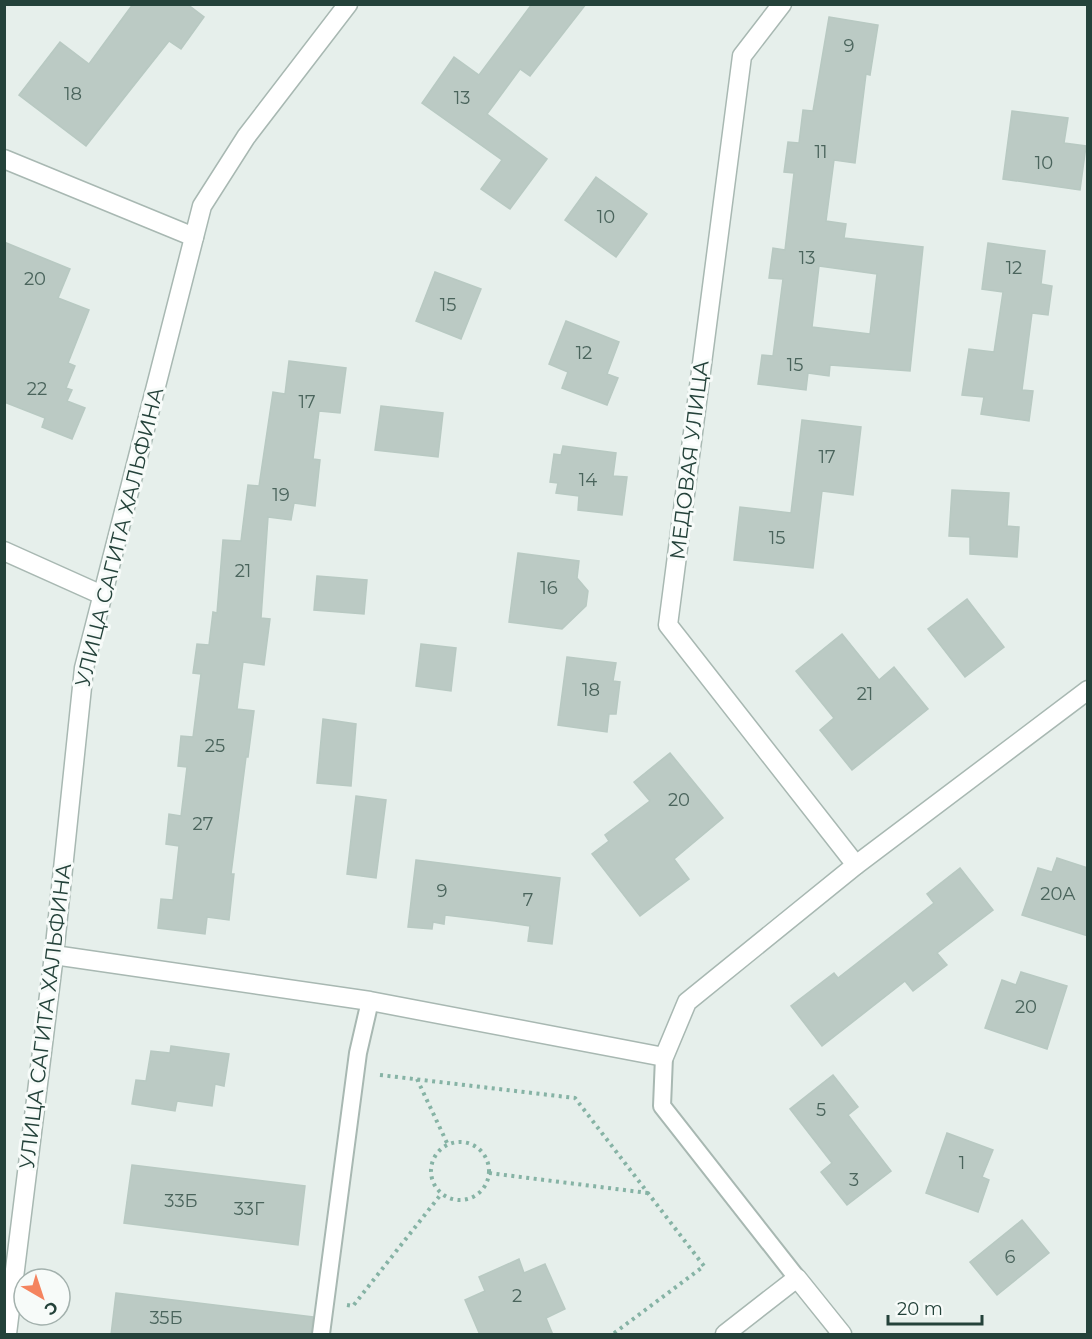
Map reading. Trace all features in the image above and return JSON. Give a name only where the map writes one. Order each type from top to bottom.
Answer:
[{"type":"street","name":"УЛИЦА САГИТА ХАЛЬФИНА","points":[[7,1335],[54,955],[84,668],[102,595],[202,206],[246,137],[348,4]]},
{"type":"street","name":"МЕДОВАЯ УЛИЦА","points":[[782,4],[742,56],[668,625],[856,865]]},
{"type":"street","points":[[4,159],[194,237]]},
{"type":"street","points":[[4,551],[102,595]]},
{"type":"street","points":[[54,955],[370,1000],[664,1057],[687,1002],[856,865],[1088,690]]},
{"type":"street","points":[[725,1335],[797,1278],[842,1335]]},
{"type":"lane","points":[[321,1335],[355,1072],[370,1000]]},
{"type":"lane","points":[[664,1057],[662,1106],[797,1278]]},
{"type":"path","points":[[355,1072],[575,1098],[704,1266],[613,1335]]},
{"type":"path","points":[[417,1079],[448,1145]]},
{"type":"path","points":[[461,1142],[478,1149],[488,1164],[489,1173],[481,1191],[473,1197],[454,1199],[442,1193],[433,1181],[432,1162],[437,1154],[448,1145],[461,1142]]},
{"type":"path","points":[[489,1173],[648,1193]]},
{"type":"path","points":[[325,1303],[353,1306],[442,1193]]},
{"type":"building","points":[[133,4],[187,4],[204,17],[181,49],[169,41],[86,146],[19,95],[60,42],[89,64]]},
{"type":"building","points":[[532,4],[586,4],[530,76],[520,69],[487,114],[547,159],[510,209],[481,189],[502,160],[422,103],[454,57],[479,75]]},
{"type":"building","points":[[829,17],[878,25],[870,75],[866,74],[855,163],[834,160],[826,221],[846,224],[844,238],[923,247],[910,371],[830,365],[829,376],[808,373],[806,390],[758,384],[762,355],[773,356],[783,279],[769,278],[773,248],[785,250],[794,173],[784,172],[788,142],[799,143],[803,110],[813,111]],"holes":[[[819,266],[877,274],[870,334],[812,327]]]},
{"type":"building","points":[[1012,111],[1068,118],[1064,143],[1086,146],[1080,190],[1003,179]]},
{"type":"building","points":[[596,177],[647,214],[616,257],[565,220]]},
{"type":"building","points":[[4,242],[70,269],[58,298],[89,310],[68,363],[75,366],[66,388],[72,390],[67,401],[85,408],[72,439],[42,427],[45,418],[4,402]]},
{"type":"building","points":[[988,243],[1045,251],[1041,284],[1052,286],[1048,315],[1032,313],[1022,390],[1033,391],[1029,421],[981,414],[984,397],[962,395],[969,349],[994,352],[1003,292],[982,289]]},
{"type":"building","points":[[435,272],[481,289],[461,339],[416,321]]},
{"type":"building","points":[[566,321],[619,342],[607,374],[618,378],[607,405],[562,388],[568,372],[549,364]]},
{"type":"building","points":[[289,361],[346,368],[340,413],[319,411],[313,459],[320,460],[315,506],[294,503],[291,520],[268,517],[261,618],[270,619],[264,665],[243,662],[237,709],[254,711],[231,874],[234,874],[229,920],[207,917],[205,934],[158,928],[161,899],[173,900],[179,846],[166,844],[169,814],[181,816],[187,767],[178,766],[181,736],[193,737],[201,674],[193,673],[197,644],[209,645],[213,612],[217,613],[223,540],[241,541],[248,485],[259,486],[273,392],[285,394]]},
{"type":"building","points":[[381,406],[443,413],[438,457],[375,450]]},
{"type":"building","points":[[802,420],[861,427],[853,495],[822,491],[813,568],[734,560],[740,507],[791,513]]},
{"type":"building","points":[[563,446],[616,453],[613,476],[627,477],[622,515],[578,510],[579,496],[556,493],[558,483],[550,482],[554,454],[561,455]]},
{"type":"building","points":[[952,490],[1009,493],[1007,526],[1019,527],[1017,557],[970,554],[970,537],[949,536]]},
{"type":"building","points":[[518,553],[579,561],[577,578],[588,591],[586,606],[562,629],[509,622]]},
{"type":"building","points":[[317,576],[367,580],[364,614],[314,610]]},
{"type":"building","points":[[967,599],[1004,647],[965,677],[928,629]]},
{"type":"building","points":[[842,634],[879,680],[894,667],[928,709],[852,770],[820,730],[834,718],[796,671]]},
{"type":"building","points":[[421,644],[456,648],[451,691],[416,686]]},
{"type":"building","points":[[567,657],[616,663],[613,681],[620,682],[616,714],[609,714],[607,732],[558,725]]},
{"type":"building","points":[[323,719],[356,724],[351,786],[317,783]]},
{"type":"building","points":[[670,753],[723,818],[674,859],[689,879],[640,916],[592,854],[609,841],[605,835],[650,801],[634,782]]},
{"type":"building","points":[[356,796],[386,800],[376,878],[347,874]]},
{"type":"building","points":[[1057,858],[1088,868],[1088,936],[1022,915],[1038,868],[1052,872]]},
{"type":"building","points":[[416,860],[560,878],[552,944],[528,941],[530,926],[445,915],[444,924],[433,922],[432,929],[408,927]]},
{"type":"building","points":[[960,868],[993,910],[937,953],[947,965],[913,991],[905,981],[822,1046],[791,1006],[834,973],[838,978],[934,903],[927,894]]},
{"type":"building","points":[[1021,972],[1067,986],[1047,1049],[985,1028],[1002,980],[1016,985]]},
{"type":"building","points":[[171,1046],[229,1054],[224,1086],[215,1084],[212,1106],[177,1101],[175,1111],[132,1104],[136,1080],[146,1081],[151,1051],[170,1053]]},
{"type":"building","points":[[833,1075],[858,1107],[848,1115],[891,1171],[847,1205],[821,1172],[832,1163],[790,1109]]},
{"type":"building","points":[[947,1133],[993,1150],[982,1177],[989,1180],[978,1212],[926,1193]]},
{"type":"building","points":[[132,1165],[305,1186],[298,1245],[124,1223]]},
{"type":"building","points":[[1022,1220],[1049,1253],[997,1295],[970,1262]]},
{"type":"building","points":[[519,1259],[524,1273],[545,1264],[565,1309],[546,1318],[553,1335],[480,1335],[465,1300],[485,1291],[479,1277]]},
{"type":"building","points":[[116,1293],[313,1317],[311,1335],[111,1335]]}]
